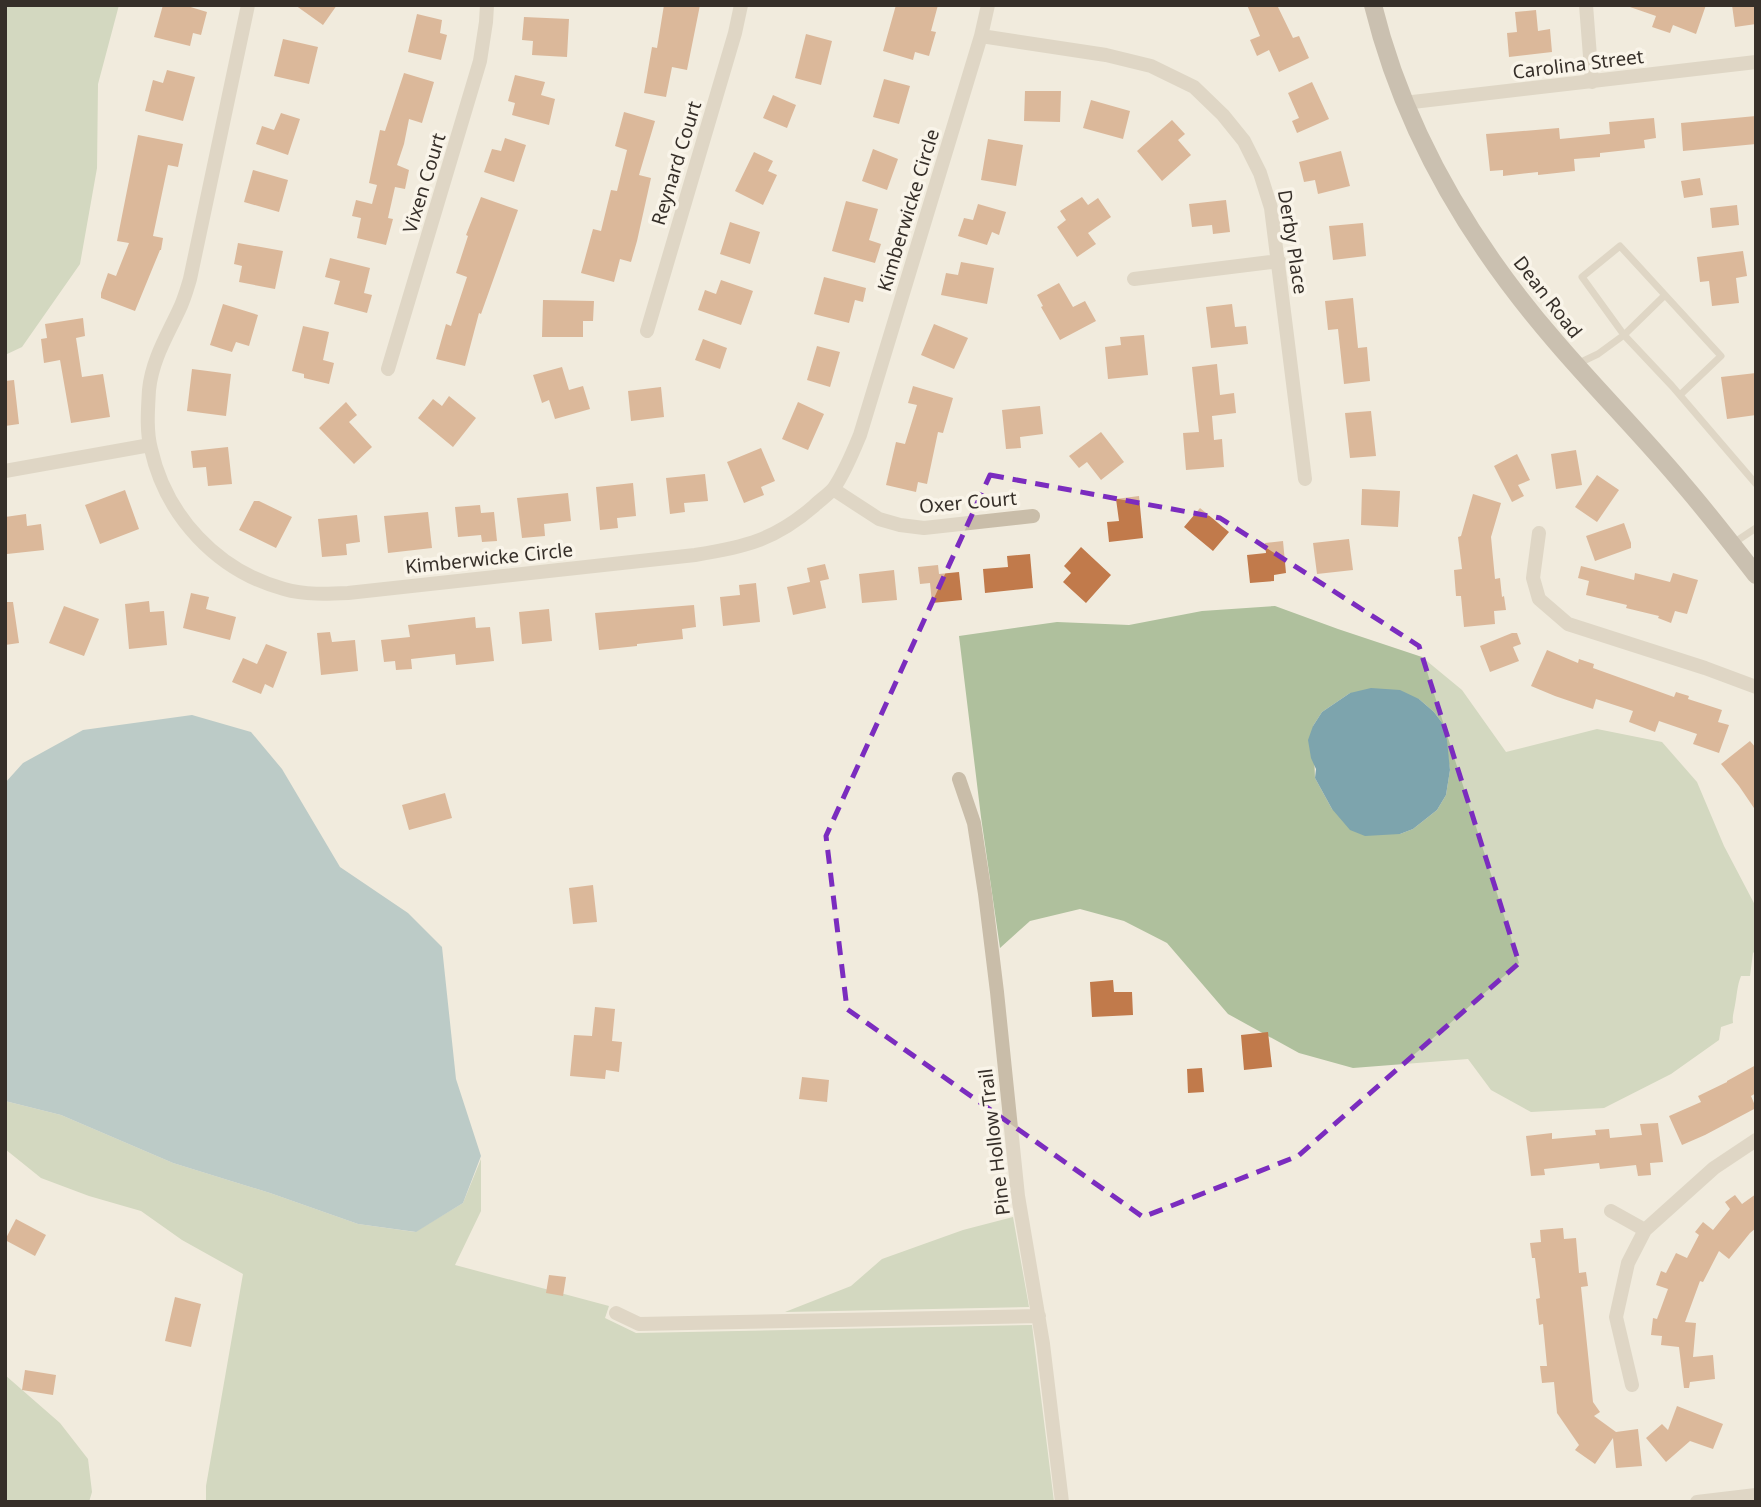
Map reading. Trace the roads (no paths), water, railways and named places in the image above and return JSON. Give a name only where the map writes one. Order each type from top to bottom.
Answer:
[{"type":"main road","name":"Dean Road","points":[[1373,5],[1404,103],[1426,151],[1467,224],[1514,291],[1576,365],[1683,484],[1756,575]]},
{"type":"street","name":"Kimberwicke Circle","points":[[248,5],[190,279],[180,308],[156,357],[149,388],[150,445],[165,491],[179,516],[198,539],[224,561],[253,578],[285,590],[322,594],[362,592],[730,549],[783,530],[833,489],[847,466],[860,435],[981,36],[988,5]]},
{"type":"street","name":"Vixen Court","points":[[388,369],[480,61],[487,5]]},
{"type":"street","name":"Reynard Court","points":[[647,331],[741,5]]},
{"type":"street","points":[[1586,5],[1592,82]]},
{"type":"street","name":"Derby Place","points":[[981,36],[1106,55],[1151,66],[1194,87],[1223,115],[1244,141],[1260,173],[1271,208],[1305,480]]},
{"type":"street","name":"Carolina Street","points":[[1404,103],[1756,62]]},
{"type":"street","points":[[1134,279],[1279,261]]},
{"type":"street","points":[[5,471],[150,445]]},
{"type":"street","name":"Oxer Court","points":[[833,489],[879,519],[900,525],[924,528],[1033,516]]},
{"type":"street","points":[[1539,533],[1533,578],[1539,599],[1568,624],[1705,668],[1755,688]]},
{"type":"street","name":"Pine Hollow Trail","points":[[959,779],[974,823],[995,980],[1018,1196],[1039,1315],[1062,1502]]},
{"type":"street","points":[[1632,1385],[1616,1317],[1628,1263],[1645,1230],[1714,1168],[1756,1140]]},
{"type":"street","points":[[1611,1211],[1645,1230]]},
{"type":"street","points":[[615,1313],[639,1324],[1039,1315]]},
{"type":"street","points":[[1697,1502],[1756,1495]]},
{"type":"lane","points":[[1680,395],[1721,356],[1620,246],[1582,277],[1624,335],[1680,395],[1756,484]]},
{"type":"lane","points":[[1576,365],[1598,354],[1624,335],[1665,295]]},
{"type":"lane","points":[[1732,545],[1756,528]]},
{"type":"water","points":[[1371,688],[1400,690],[1419,699],[1443,724],[1447,740],[1450,770],[1446,795],[1437,810],[1413,829],[1400,834],[1365,836],[1350,830],[1332,809],[1315,778],[1316,769],[1311,758],[1308,740],[1322,712],[1350,693]]},
{"type":"water","points":[[192,715],[251,732],[282,769],[340,867],[408,913],[442,947],[456,1079],[481,1156],[463,1203],[416,1232],[358,1224],[173,1163],[61,1115],[5,1101],[5,783],[23,763],[83,730]]}]
